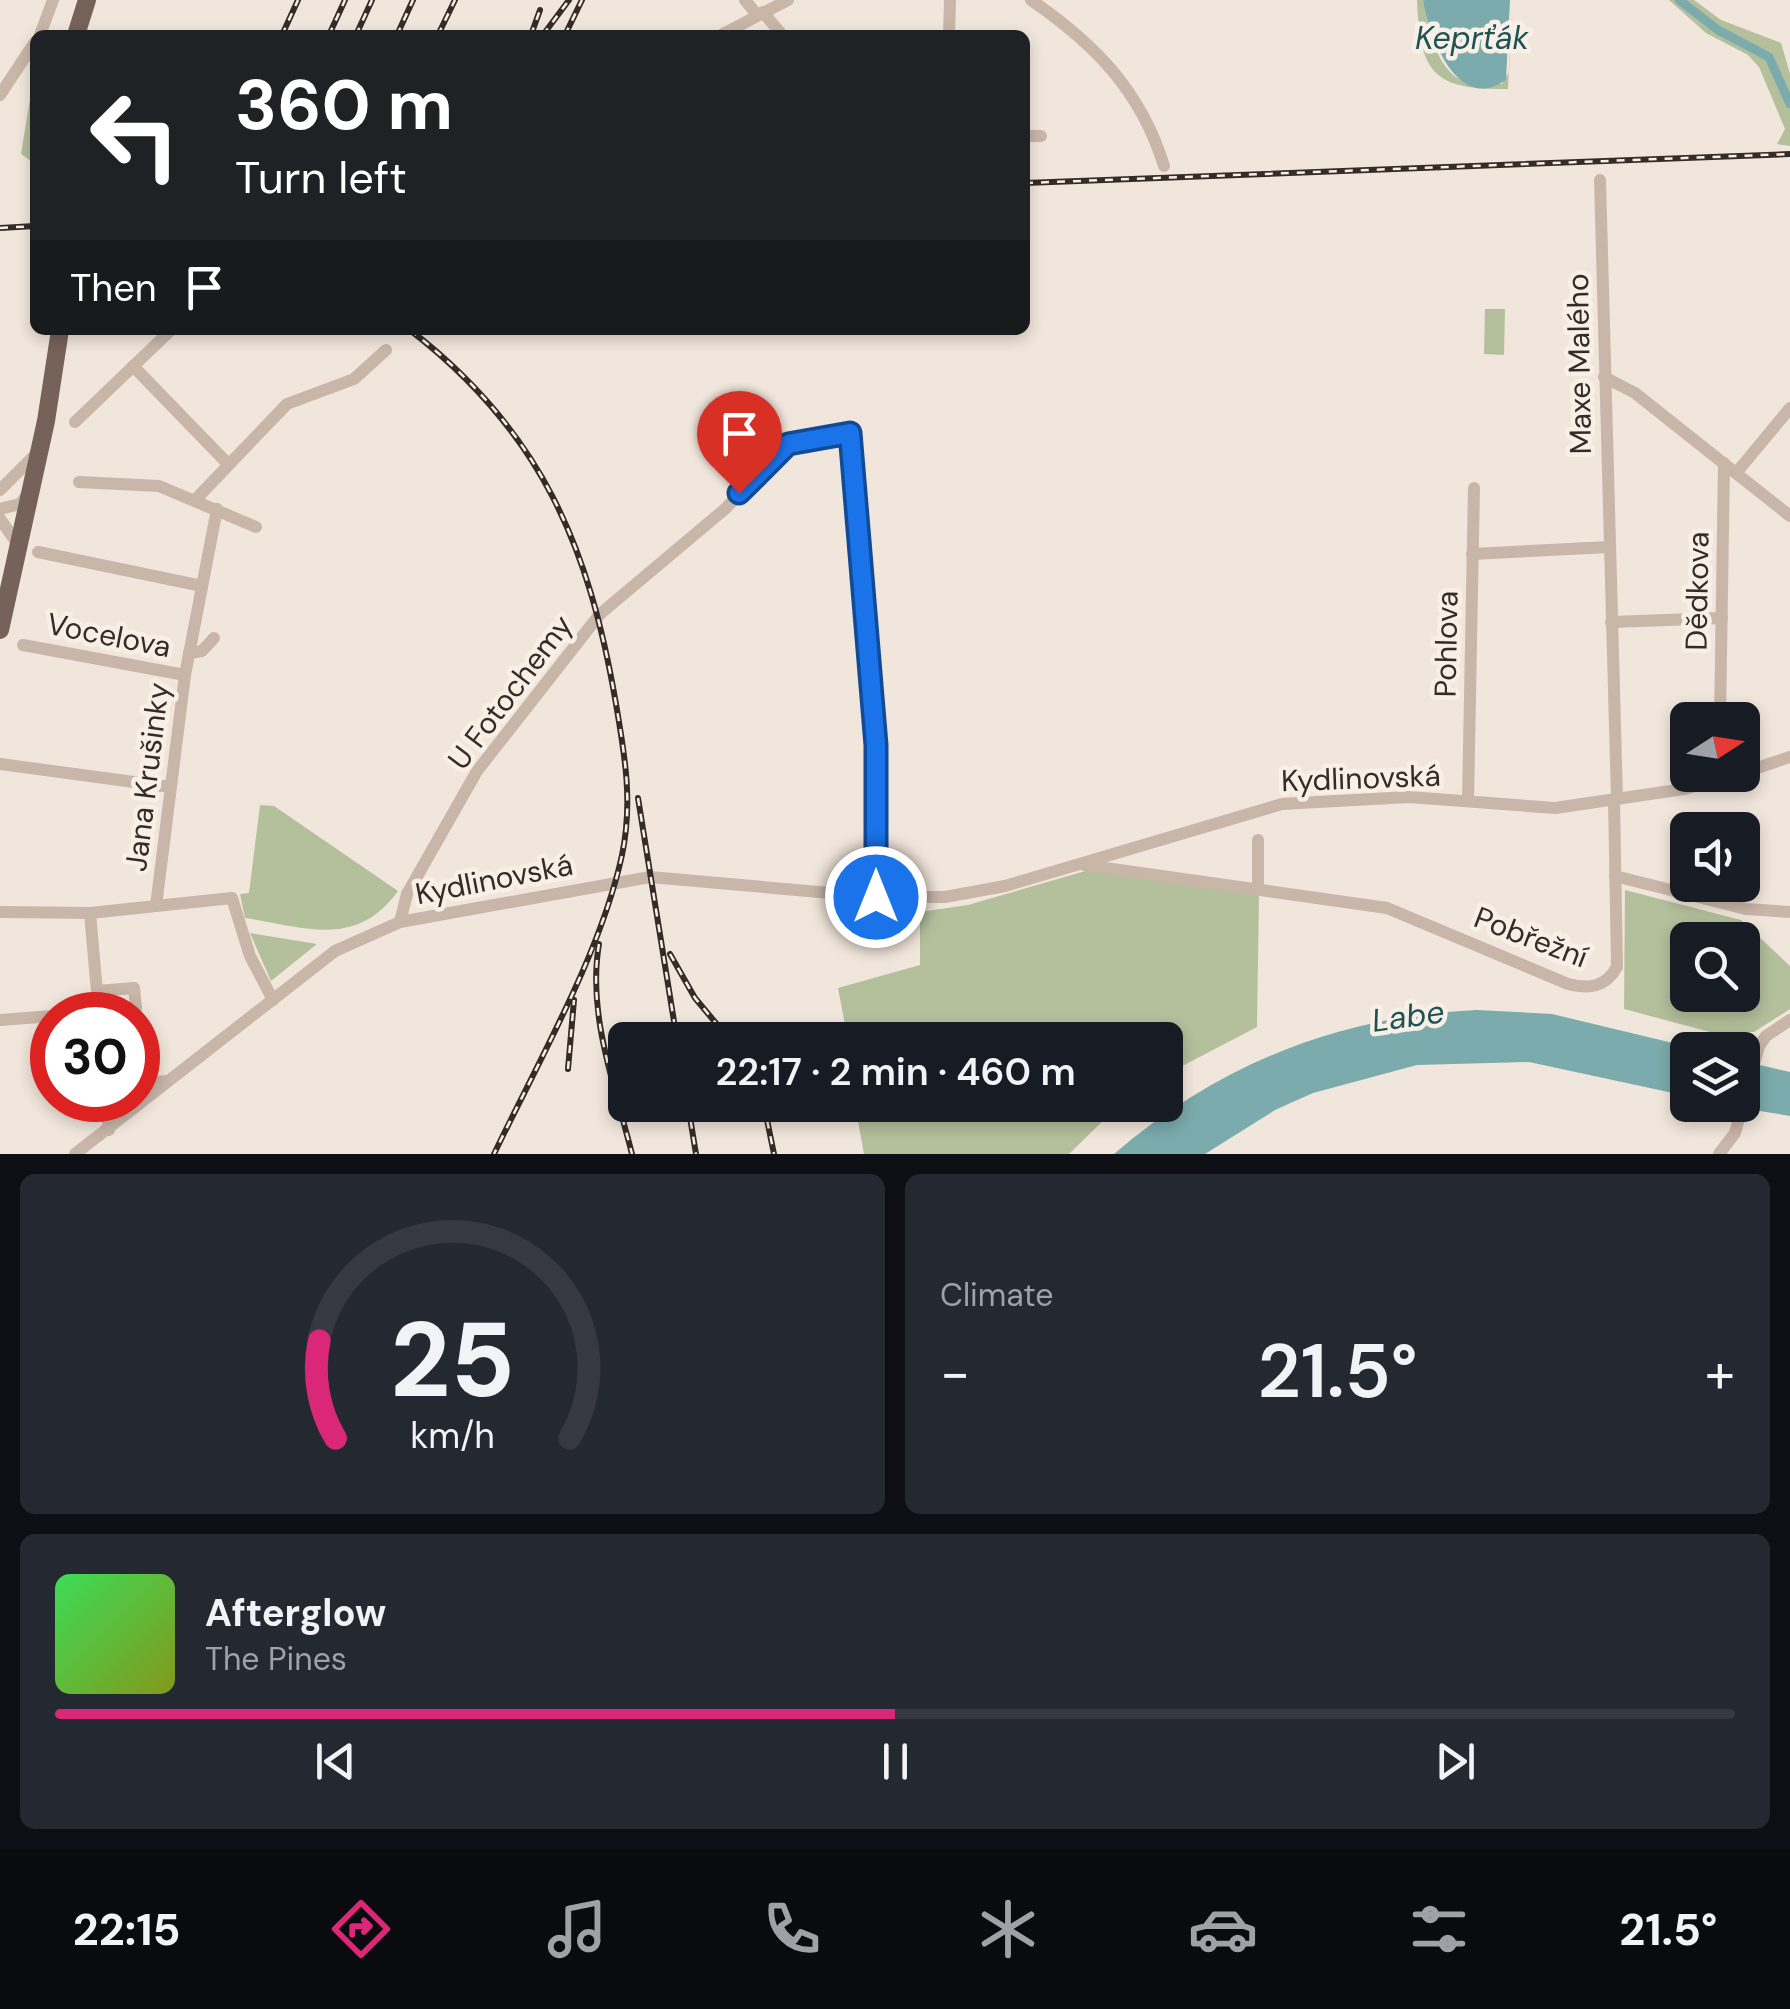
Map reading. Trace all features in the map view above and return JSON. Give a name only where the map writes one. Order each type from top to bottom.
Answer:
[{"type":"main road","points":[[78,30],[88,0]]},
{"type":"main road","points":[[0,630],[24,504],[39,451],[59,335]]},
{"type":"street","points":[[42,30],[53,0]]},
{"type":"street","points":[[744,0],[777,30]]},
{"type":"street","points":[[730,30],[788,0]]},
{"type":"street","points":[[949,30],[950,0]]},
{"type":"street","points":[[1031,0],[1102,54],[1151,124],[1164,166]]},
{"type":"street","points":[[0,95],[30,50]]},
{"type":"street","points":[[1030,136],[1041,136]]},
{"type":"street","name":"Maxe Malého","points":[[1600,180],[1616,799]]},
{"type":"street","points":[[75,422],[167,335]]},
{"type":"street","points":[[196,499],[288,404],[354,379],[386,350]]},
{"type":"street","points":[[134,366],[228,464]]},
{"type":"street","points":[[1604,377],[1635,393],[1790,516]]},
{"type":"street","points":[[1738,472],[1790,408]]},
{"type":"street","name":"U Fotochemy","points":[[400,922],[408,894],[477,771],[600,614],[706,527],[788,444],[850,433],[876,745],[876,897]]},
{"type":"street","points":[[0,490],[39,451]]},
{"type":"street","name":"Dědkova","points":[[1720,702],[1724,463]]},
{"type":"street","points":[[79,482],[149,484],[196,499],[256,527]]},
{"type":"street","name":"Pohlova","points":[[1468,801],[1474,488]]},
{"type":"street","points":[[0,498],[13,498],[24,504]]},
{"type":"street","points":[[0,509],[24,504]]},
{"type":"street","name":"Jana Krušinky","points":[[156,906],[185,675],[217,509]]},
{"type":"street","points":[[0,519],[17,543]]},
{"type":"street","points":[[1472,554],[1608,547]]},
{"type":"street","points":[[38,552],[202,586]]},
{"type":"street","points":[[1611,622],[1722,618]]},
{"type":"street","name":"Jana Krušinky","points":[[189,653],[202,651],[214,638]]},
{"type":"street","name":"Vocelova","points":[[23,645],[185,675]]},
{"type":"street","name":"Kydlinovská","points":[[1760,767],[1790,757]]},
{"type":"street","points":[[0,764],[171,787]]},
{"type":"street","name":"Kydlinovská","points":[[76,1154],[335,951],[400,922],[650,877],[876,897],[966,895],[1282,804],[1409,797],[1538,808],[1670,788]]},
{"type":"street","name":"Pobřežní","points":[[1076,864],[1387,908],[1568,984],[1592,987],[1606,980],[1617,967],[1616,799]]},
{"type":"street","points":[[1258,840],[1258,889]]},
{"type":"street","points":[[1615,876],[1746,909],[1790,912]]},
{"type":"street","points":[[0,912],[90,913],[232,898],[250,956],[273,1000]]},
{"type":"street","points":[[90,913],[96,991],[134,988],[134,992]]},
{"type":"street","points":[[0,1020],[30,1017]]},
{"type":"street","points":[[1719,1154],[1740,1119],[1754,1056],[1766,1036],[1790,1020]]},
{"type":"street","points":[[160,1082],[171,1081]]},
{"type":"street","points":[[108,1122],[109,1130]]},
{"type":"green space","points":[[1417,0],[1423,0],[1434,44],[1452,74],[1470,83],[1502,84],[1509,72],[1508,89],[1463,86],[1436,72],[1422,45]]},
{"type":"green space","points":[[1669,0],[1694,0],[1721,20],[1781,43],[1790,74],[1790,146],[1777,144],[1785,129],[1759,67],[1748,55],[1706,33]]},
{"type":"green space","points":[[30,99],[30,160],[21,154]]},
{"type":"green space","points":[[1485,309],[1505,309],[1504,355],[1484,354]]},
{"type":"green space","points":[[260,805],[274,806],[398,891],[365,921],[347,927],[309,929],[245,918],[240,894],[249,893]]},
{"type":"green space","points":[[1089,870],[1259,895],[1257,1027],[1183,1066],[1183,1022],[845,1022],[838,988],[920,965],[920,912],[968,905]]},
{"type":"green space","points":[[1625,890],[1743,922],[1670,922],[1670,1012],[1760,1012],[1760,938],[1790,966],[1790,1009],[1754,1032],[1710,1032],[1624,1009]]},
{"type":"green space","points":[[250,933],[317,944],[271,981]]},
{"type":"green space","points":[[858,1122],[1102,1122],[1069,1154],[864,1154]]},
{"type":"water","name":"Keprťák","points":[[1423,0],[1510,0],[1506,80],[1489,88],[1473,87],[1460,79],[1448,66],[1431,32]]},
{"type":"water","name":"Labe","points":[[1477,1010],[1552,1014],[1670,1042],[1670,1092],[1529,1062],[1417,1065],[1313,1093],[1275,1110],[1205,1154],[1114,1154],[1154,1122],[1183,1122],[1183,1103],[1283,1050],[1329,1034],[1426,1014]]},
{"type":"water","points":[[1760,1065],[1790,1072],[1790,1116],[1760,1111]]},
{"type":"waterway","points":[[1679,0],[1718,30],[1769,57],[1790,104]]},
{"type":"railway","points":[[284,30],[298,0]]},
{"type":"railway","points":[[331,30],[345,0]]},
{"type":"railway","points":[[358,30],[372,0]]},
{"type":"railway","points":[[399,30],[413,0]]},
{"type":"railway","points":[[440,30],[455,0]]},
{"type":"railway","points":[[547,30],[569,0]]},
{"type":"railway","points":[[567,30],[582,0]]},
{"type":"railway","points":[[533,30],[540,10]]},
{"type":"railway","points":[[1030,183],[1790,154]]},
{"type":"railway","points":[[0,228],[30,226]]},
{"type":"railway","points":[[416,335],[494,409],[526,451],[552,496],[591,593],[605,647],[625,761],[625,836],[612,892],[567,1007],[494,1154]]},
{"type":"railway","points":[[638,798],[674,1022]]},
{"type":"railway","points":[[599,944],[596,970],[600,1023],[632,1154]]},
{"type":"railway","points":[[670,954],[695,998],[715,1022]]},
{"type":"railway","points":[[568,1069],[574,1000]]},
{"type":"railway","points":[[691,1122],[696,1154]]},
{"type":"railway","points":[[767,1122],[774,1154]]},
{"type":"route","points":[[739,493],[771,458],[795,440],[850,433],[876,745],[876,897]]}]
